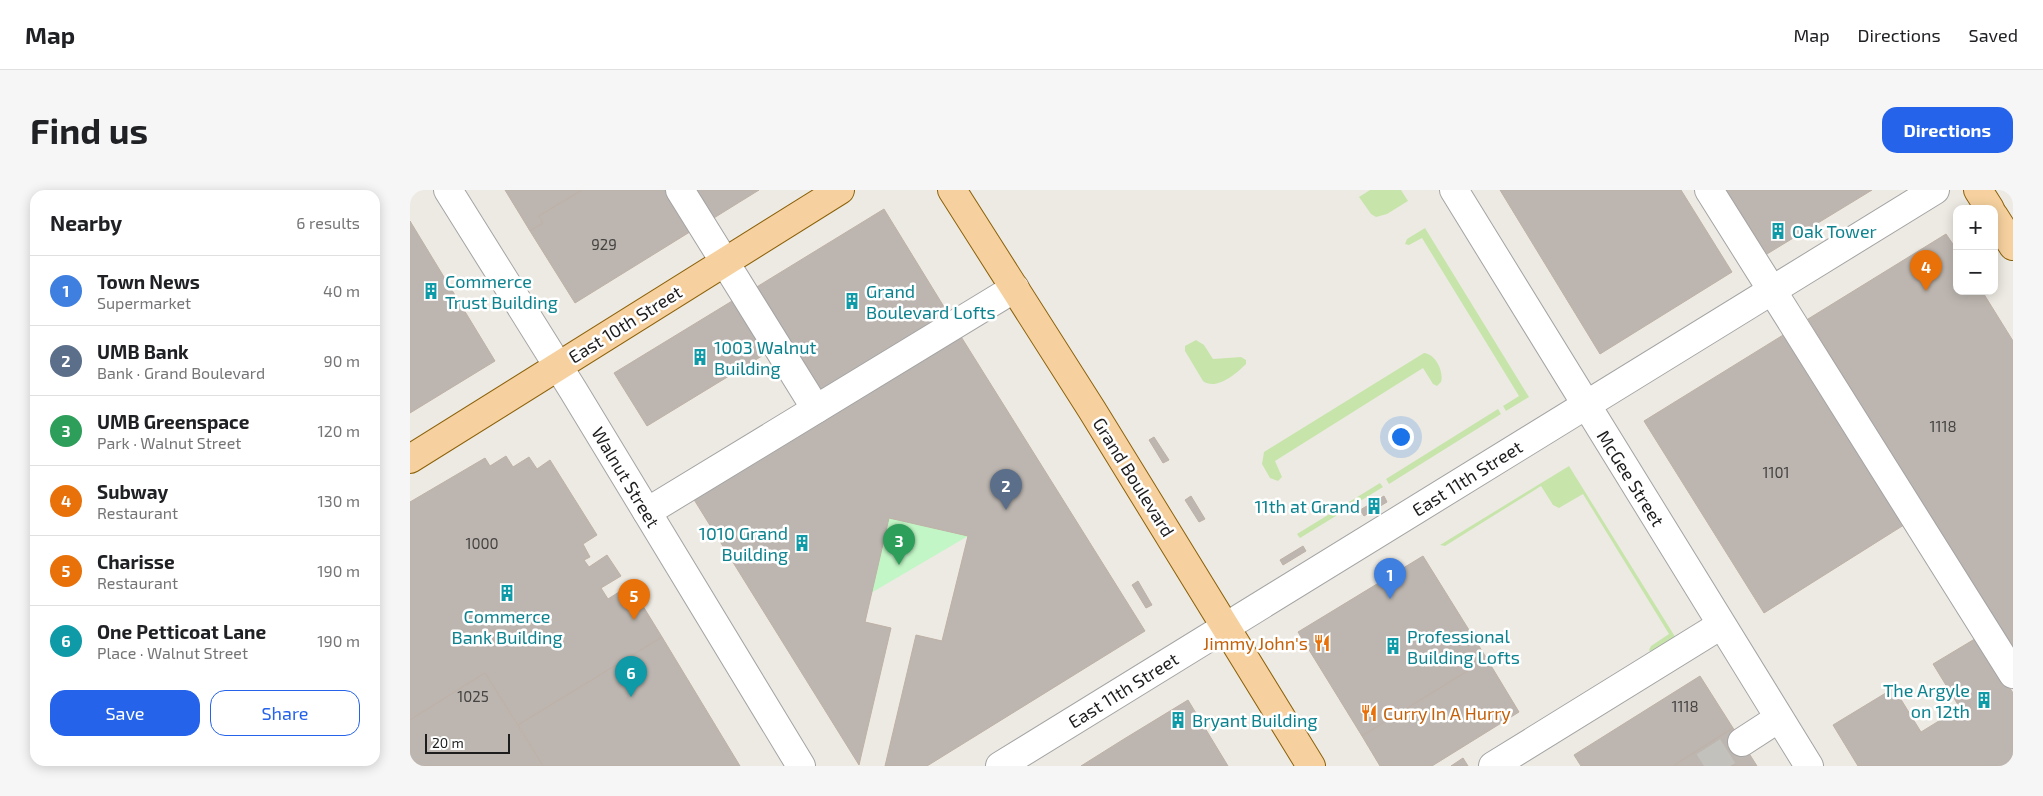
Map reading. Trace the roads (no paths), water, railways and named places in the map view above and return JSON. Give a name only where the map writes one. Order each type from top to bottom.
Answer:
[{"type":"main road","name":"East 10th Street","points":[[410,459],[840,190]]},
{"type":"main road","name":"Grand Boulevard","points":[[952,190],[1312,766]]},
{"type":"main road","points":[[1978,190],[1987,205]]},
{"type":"main road","points":[[1998,222],[2013,246]]},
{"type":"street","name":"Walnut Street","points":[[448,190],[558,366],[801,766]]},
{"type":"street","points":[[680,190],[816,409]]},
{"type":"street","name":"McGee Street","points":[[1454,190],[1809,766]]},
{"type":"street","points":[[1709,190],[2013,674]]},
{"type":"street","name":"East 11th Street","points":[[1000,766],[1034,757],[1226,626],[1935,190]]},
{"type":"street","points":[[647,512],[1015,288]]},
{"type":"street","points":[[1493,766],[1721,624]]},
{"type":"street","points":[[1742,742],[1779,718]]},
{"type":"tunnel","points":[[1704,766],[1742,742]]},
{"type":"place","name":"Oak Tower","points":[[1778,231]]},
{"type":"place","name":"Commerce Trust Building","points":[[431,291]]},
{"type":"place","name":"Subway","points":[[1926,291]]},
{"type":"place","name":"Grand Boulevard Lofts","points":[[852,301]]},
{"type":"place","name":"1003 Walnut Building","points":[[700,357]]},
{"type":"place","name":"11th at Grand","points":[[1374,506]]},
{"type":"place","name":"UMB Bank","points":[[1006,510]]},
{"type":"place","name":"1010 Grand Building","points":[[802,543]]},
{"type":"place","name":"UMB Greenspace","points":[[899,565]]},
{"type":"place","name":"Commerce Bank Building","points":[[507,593]]},
{"type":"place","name":"Town News","points":[[1390,599]]},
{"type":"place","name":"Charisse","points":[[634,620]]},
{"type":"place","name":"Jimmy John's","points":[[1322,643]]},
{"type":"place","name":"Professional Building Lofts","points":[[1393,646]]},
{"type":"place","name":"One Petticoat Lane","points":[[631,697]]},
{"type":"place","name":"The Argyle on 12th","points":[[1984,700]]},
{"type":"place","name":"Curry In A Hurry","points":[[1369,713]]},
{"type":"place","name":"Bryant Building","points":[[1178,720]]}]
